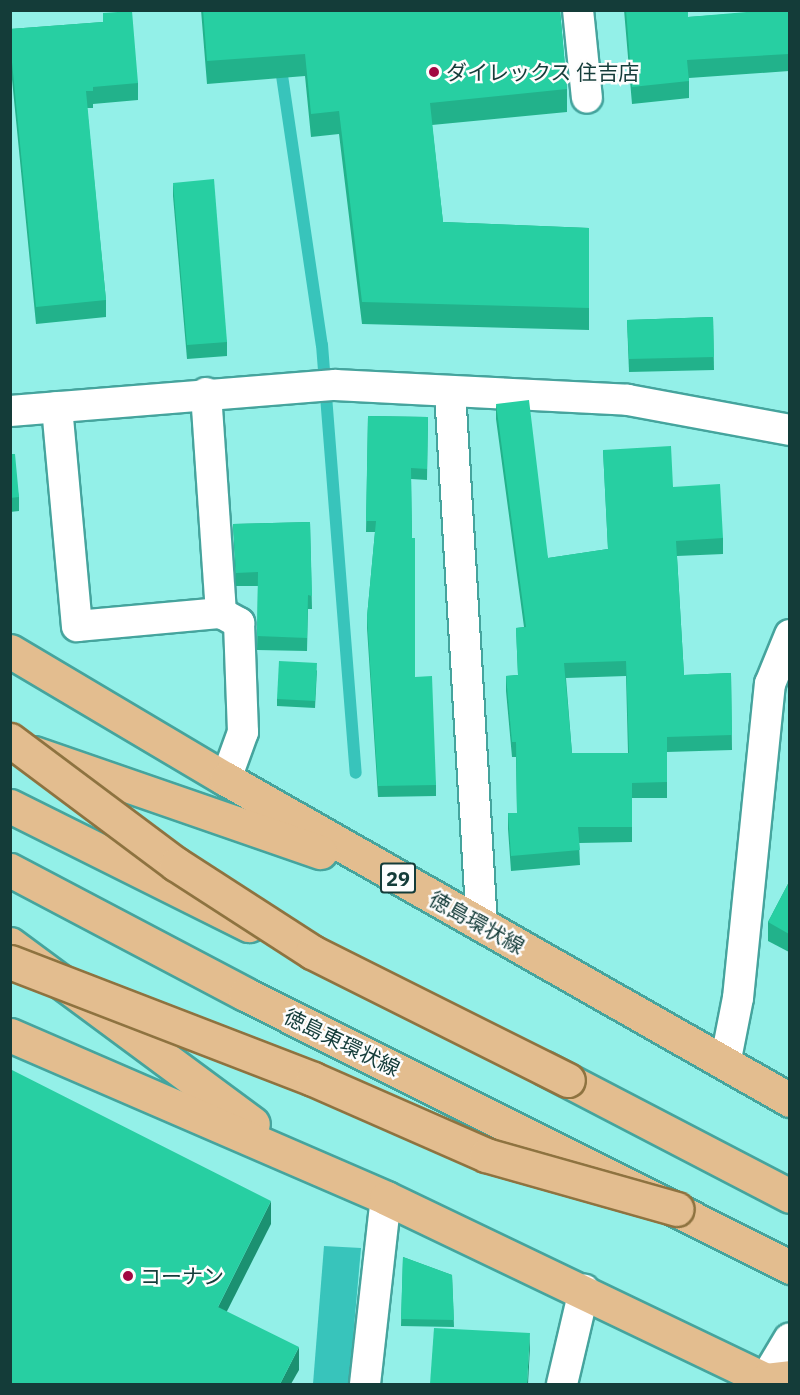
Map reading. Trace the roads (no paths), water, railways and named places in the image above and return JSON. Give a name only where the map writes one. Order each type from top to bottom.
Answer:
[{"type":"main road","name":"徳島環状線","points":[[10,651],[226,779],[482,926],[586,981],[789,1100]]},
{"type":"main road","points":[[10,742],[65,766],[285,838],[395,884],[482,926]]},
{"type":"main road","points":[[10,742],[176,864],[312,951],[568,1080],[789,1196]]},
{"type":"main road","points":[[10,806],[568,1080]]},
{"type":"main road","name":"徳島東環状線","points":[[10,870],[245,994],[678,1209]]},
{"type":"main road","points":[[10,944],[230,1110],[279,1143],[377,1194]]},
{"type":"main road","points":[[10,962],[313,1079],[486,1155],[678,1209],[789,1267]]},
{"type":"main road","points":[[10,1035],[377,1194],[773,1380],[789,1339]]},
{"type":"street","points":[[578,10],[587,98]]},
{"type":"street","points":[[10,411],[206,393],[324,386],[628,400],[789,430]]},
{"type":"street","points":[[450,391],[482,926]]},
{"type":"street","points":[[206,393],[221,613]]},
{"type":"street","points":[[57,407],[77,626],[221,613],[239,623],[243,732],[226,779]]},
{"type":"street","points":[[725,1064],[738,998],[770,684],[789,635]]},
{"type":"street","points":[[364,1384],[377,1194]]},
{"type":"street","points":[[562,1384],[584,1290]]},
{"type":"water","points":[[324,1246],[361,1248],[349,1384],[313,1384]]},
{"type":"waterway","points":[[280,62],[322,345],[356,773]]},
{"type":"place","name":"ダイレックス 住吉店","points":[[434,72]]},
{"type":"place","name":"コーナン","points":[[128,1276]]}]
